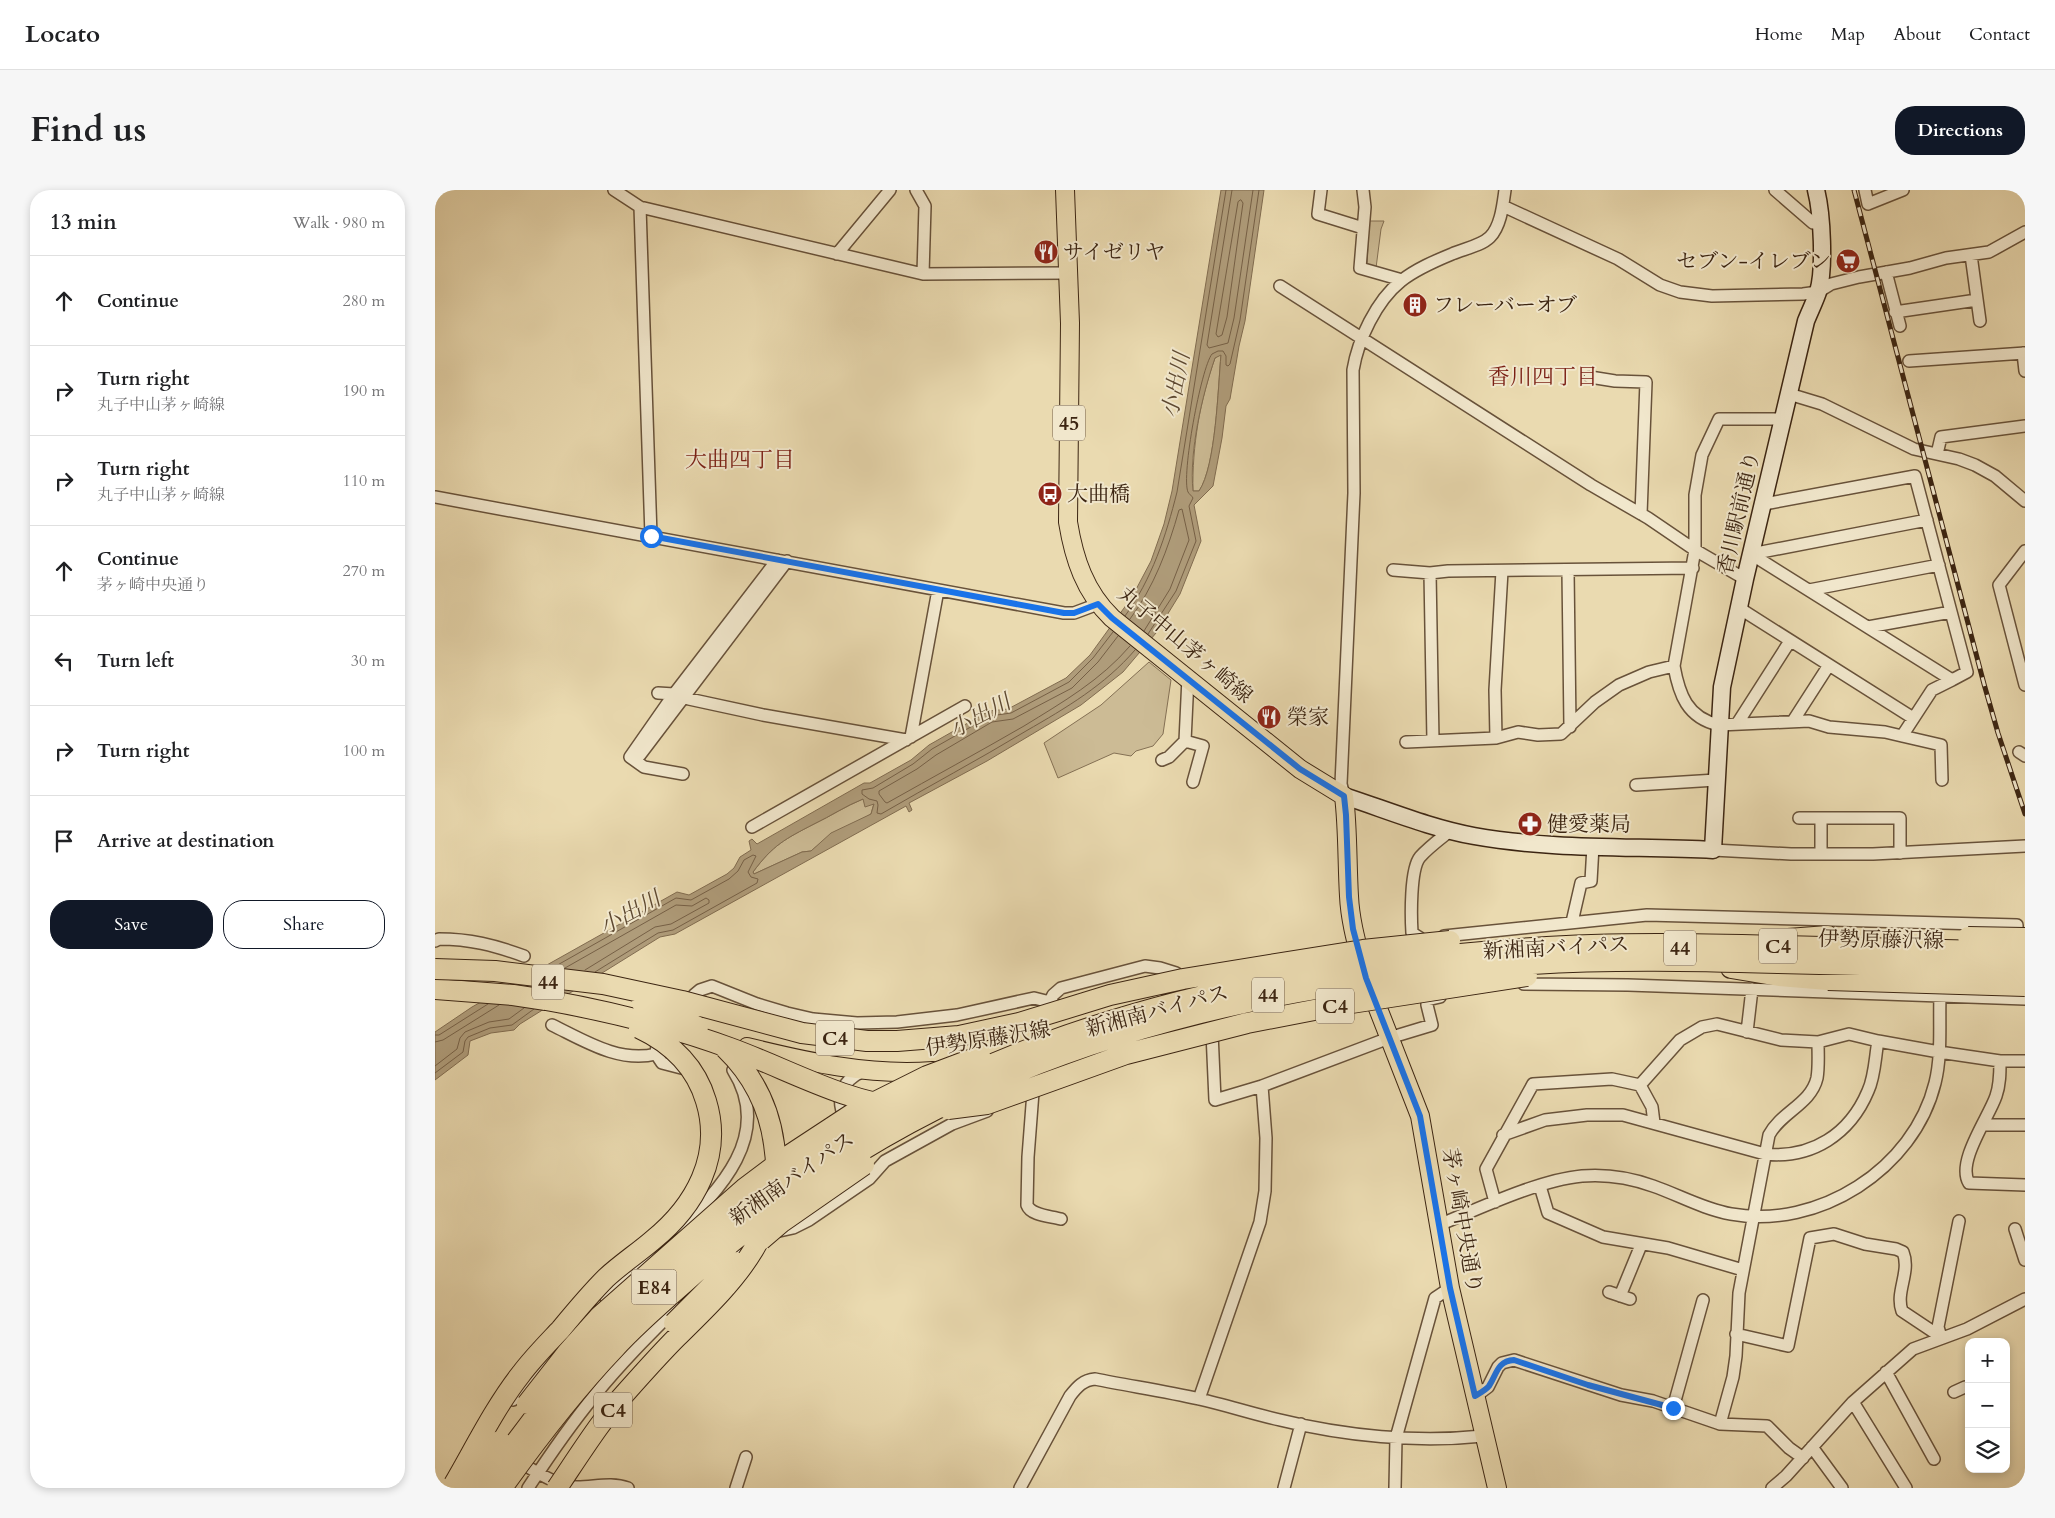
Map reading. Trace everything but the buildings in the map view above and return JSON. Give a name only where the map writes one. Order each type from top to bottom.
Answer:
[{"type":"highway","points":[[1666,955],[1828,936],[2022,929]]},
{"type":"highway","name":"C4","points":[[435,969],[495,970],[603,984],[802,1033],[867,1041],[897,1041],[959,1036],[1019,1023],[1109,995],[1183,979],[1391,946],[1479,939],[1587,937],[1715,940],[1764,946]]},
{"type":"highway","name":"新湘南バイパス","points":[[502,1488],[533,1444],[616,1346],[667,1298],[743,1232],[869,1136],[938,1089],[978,1070],[1043,1044],[1101,1024],[1175,1003],[1268,982],[1378,963],[1433,956],[1531,948],[1664,943],[2025,952]]},
{"type":"highway","points":[[1666,955],[1779,976],[2022,995]]},
{"type":"highway","name":"新湘南バイパス","points":[[484,1488],[535,1416],[586,1354],[613,1325],[713,1235],[765,1195],[818,1158],[1023,1070],[1124,1035],[1179,1019],[1244,1004],[1341,985],[1438,972],[1535,964],[1666,955],[2025,969]]},
{"type":"highway","name":"C4","points":[[551,1011],[605,1011],[728,1047],[850,1096],[896,1107],[943,1109],[987,1104],[1126,1054],[1247,1023],[1345,1004],[1666,955]]},
{"type":"highway","name":"C4","points":[[435,977],[512,980],[569,988],[643,1004],[674,1015],[701,1029],[736,1059],[759,1094],[770,1122],[775,1151],[776,1184],[769,1217],[756,1246],[728,1287],[626,1392],[557,1488]]},
{"type":"highway","name":"C4","points":[[435,989],[505,994],[551,1011],[636,1026],[652,1034],[681,1057],[698,1082],[708,1108],[711,1135],[709,1157],[703,1179],[684,1210],[654,1240],[607,1278],[520,1375],[453,1488]]},
{"type":"highway","points":[[465,1488],[567,1353],[600,1316],[745,1188],[827,1129],[885,1096],[936,1073],[1069,1022],[1205,989]]},
{"type":"highway","points":[[540,1481],[567,1452],[621,1380],[720,1275],[782,1222],[860,1167],[932,1122],[1104,1038]]},
{"type":"main road","name":"丸子中山茅ヶ崎線","points":[[1065,190],[1069,273],[1068,522],[1072,547],[1080,572],[1100,606],[1300,769],[1344,796]]},
{"type":"main road","points":[[1344,796],[1349,897],[1353,929],[1365,973]]},
{"type":"main road","name":"伊勢原藤沢線","points":[[551,1011],[639,1022],[797,1060],[863,1071],[907,1074],[971,1068],[1030,1058],[1241,1000],[1422,960],[1532,952],[1997,960]]},
{"type":"main road","name":"伊勢原藤沢線","points":[[1205,989],[1287,976],[1365,973],[1521,961],[1666,955]]},
{"type":"main road","name":"茅ヶ崎中央通り","points":[[1365,973],[1420,1116],[1450,1288],[1483,1436],[1497,1488]]},
{"type":"main road","name":"伊勢原藤沢線","points":[[435,977],[497,977],[599,989],[657,1000],[775,1032],[835,1043],[900,1047],[962,1041],[1069,1022]]},
{"type":"main road","name":"44","points":[[435,996],[460,997],[551,1011]]},
{"type":"street","points":[[837,254],[890,190]]},
{"type":"street","points":[[916,190],[925,206],[923,274]]},
{"type":"street","points":[[1321,190],[1318,214],[1363,228]]},
{"type":"street","points":[[1363,190],[1360,268],[1402,280]]},
{"type":"street","points":[[1505,190],[1497,227],[1490,237],[1427,265],[1402,280],[1385,297],[1356,350],[1353,370],[1354,493],[1341,784],[1344,796],[1450,831],[1514,842],[1821,854],[1900,853],[2025,846]]},
{"type":"street","points":[[1775,190],[1813,223],[1820,223]]},
{"type":"street","name":"香川駅前通り","points":[[1713,850],[1722,687],[1745,579],[1806,321],[1818,292],[1821,278],[1820,223],[1816,190]]},
{"type":"street","points":[[1865,190],[1868,204],[1903,190]]},
{"type":"street","points":[[617,191],[640,207],[923,274],[1069,273]]},
{"type":"street","points":[[1503,206],[1618,259],[1660,285],[1681,292],[1711,296],[1818,292],[1831,284],[1946,258],[1989,252],[2025,232]]},
{"type":"street","points":[[640,207],[651,536]]},
{"type":"street","points":[[1971,255],[1980,321]]},
{"type":"street","points":[[1886,272],[1900,326]]},
{"type":"street","points":[[1280,286],[1591,485],[1745,579]]},
{"type":"street","points":[[1895,312],[1977,300]]},
{"type":"street","points":[[1909,361],[2024,353],[2025,371]]},
{"type":"street","points":[[1590,377],[1615,381],[1646,382],[1641,514]]},
{"type":"street","points":[[1789,394],[1822,404],[1914,449],[1975,465],[1995,476],[2025,500]]},
{"type":"street","points":[[1783,419],[1719,419],[1702,454],[1695,494],[1695,550],[1693,568],[1674,666],[1683,702],[1694,715],[1708,723],[1719,725],[1809,721],[1829,727],[1902,736],[1941,745],[1942,780]]},
{"type":"street","points":[[1937,454],[1941,437],[2025,426]]},
{"type":"street","points":[[1764,504],[1915,476],[1967,672],[1932,690],[1902,736]]},
{"type":"street","points":[[435,497],[1064,613],[1074,613],[1100,606]]},
{"type":"street","points":[[1751,554],[1927,520]]},
{"type":"street","points":[[2025,551],[1999,585],[2025,685]]},
{"type":"street","points":[[1751,554],[1951,680]]},
{"type":"street","points":[[683,774],[644,767],[630,757],[680,696],[782,561]]},
{"type":"street","points":[[1809,590],[1939,565]]},
{"type":"street","points":[[1393,570],[1430,573],[1693,568]]},
{"type":"street","points":[[1496,738],[1496,682],[1502,571]]},
{"type":"street","points":[[1568,571],[1570,727]]},
{"type":"street","points":[[1430,573],[1433,741]]},
{"type":"street","points":[[908,739],[938,590]]},
{"type":"street","points":[[1739,608],[1913,718]]},
{"type":"street","points":[[1868,627],[1951,612]]},
{"type":"street","points":[[1737,724],[1790,641]]},
{"type":"street","points":[[1793,721],[1829,665]]},
{"type":"street","points":[[1406,742],[1496,738],[1518,732],[1538,735],[1561,734],[1595,702],[1619,685],[1649,672],[1674,666]]},
{"type":"street","points":[[1161,760],[1169,757],[1185,741],[1188,678]]},
{"type":"street","points":[[658,693],[763,714],[908,739]]},
{"type":"street","points":[[752,827],[965,706]]},
{"type":"street","points":[[1185,741],[1203,746],[1191,768],[1193,782]]},
{"type":"street","points":[[1635,785],[1716,780]]},
{"type":"street","points":[[1799,818],[1900,818],[1900,853]]},
{"type":"street","points":[[1821,818],[1821,854]]},
{"type":"street","points":[[1212,1033],[1215,1100],[1262,1086],[1389,1038],[1432,1025],[1427,1000],[1432,998],[1524,984],[1752,989],[1940,996],[2022,995],[2022,929],[1647,915],[1420,938],[1411,933],[1411,906],[1415,868],[1419,858],[1450,831]]},
{"type":"street","points":[[1572,922],[1581,883],[1591,881],[1593,846]]},
{"type":"street","points":[[1420,938],[1422,960]]},
{"type":"street","points":[[435,941],[439,939],[465,939],[500,947],[524,956]]},
{"type":"street","points":[[1097,992],[1096,990],[1108,986],[1176,973],[1302,953]]},
{"type":"street","points":[[1285,955],[1287,976]]},
{"type":"street","points":[[1521,961],[1524,984]]},
{"type":"street","points":[[1050,1002],[1053,995],[1061,988],[1145,966],[1176,973]]},
{"type":"street","points":[[694,995],[700,990],[712,986],[757,1004],[813,1020],[857,1023],[897,1022],[957,1015],[1035,998],[1050,1002],[1069,1022]]},
{"type":"street","points":[[1747,1032],[1752,989]]},
{"type":"street","points":[[1439,1224],[1540,1186],[1582,1176],[1629,1179],[1654,1186],[1710,1209],[1732,1214],[1779,1216],[1826,1204],[1847,1194],[1871,1178],[1906,1141],[1919,1121],[1935,1082],[1939,1052],[1940,996]]},
{"type":"street","points":[[756,1234],[767,1234],[793,1228],[809,1220],[869,1180],[885,1161],[952,1124],[1117,1059],[1244,1024],[1241,1000]]},
{"type":"street","points":[[551,1011],[573,1030],[606,1051],[630,1057],[643,1057],[656,1050],[662,1063],[686,1068],[708,1084],[717,1106],[718,1139],[711,1178],[693,1215]]},
{"type":"street","points":[[775,1032],[813,1020]]},
{"type":"street","points":[[1640,1085],[1680,1040],[1702,1027],[1717,1024],[1781,1040],[1818,1042],[1849,1034],[1939,1052],[2000,1061],[2025,1061]]},
{"type":"street","points":[[453,1488],[484,1437],[554,1351],[605,1299],[693,1215],[719,1188],[734,1166],[746,1135],[745,1098],[740,1081],[729,1064],[715,1051],[691,1034]]},
{"type":"street","points":[[1503,1135],[1545,1120],[1587,1114],[1623,1114],[1765,1154],[1780,1156],[1799,1152],[1815,1147],[1835,1137],[1853,1118],[1869,1090],[1878,1041]]},
{"type":"street","points":[[1720,1424],[1733,1377],[1736,1356],[1737,1311],[1743,1270],[1769,1134],[1776,1123],[1802,1102],[1813,1087],[1818,1070],[1818,1042]]},
{"type":"street","points":[[2000,1061],[1997,1094],[1969,1160],[1966,1178],[1969,1183],[2025,1185]]},
{"type":"street","points":[[528,1488],[540,1481],[566,1432],[595,1394],[634,1350],[714,1270],[745,1246],[756,1234],[761,1213],[765,1207],[847,1148],[852,1142],[851,1132],[842,1113],[840,1102],[843,1086],[850,1077],[863,1071]]},
{"type":"street","points":[[1495,1202],[1485,1168],[1533,1084],[1612,1079],[1640,1085],[1652,1107],[1654,1123]]},
{"type":"street","points":[[1199,1399],[1260,1222],[1265,1190],[1266,1138],[1262,1086]]},
{"type":"street","points":[[1033,1092],[1028,1156],[1027,1205],[1033,1212],[1061,1219]]},
{"type":"street","points":[[1983,1124],[2025,1125]]},
{"type":"street","points":[[1540,1186],[1548,1213],[1603,1237],[1668,1248],[1743,1270]]},
{"type":"street","points":[[1941,1337],[1938,1327],[1959,1222]]},
{"type":"street","points":[[2015,1229],[2025,1260]]},
{"type":"street","points":[[1736,1334],[1788,1346],[1810,1238],[1834,1234],[1865,1244],[1903,1252],[1906,1266],[1899,1304],[1902,1311],[1941,1337]]},
{"type":"street","points":[[1620,1296],[1641,1244]]},
{"type":"street","points":[[648,1259],[684,1299]]},
{"type":"street","points":[[1395,1488],[1396,1438],[1435,1298],[1450,1288]]},
{"type":"street","points":[[1673,1408],[1703,1300]]},
{"type":"street","points":[[1772,1488],[1803,1458],[1853,1402],[1913,1349],[1941,1337],[1967,1329],[2025,1300]]},
{"type":"street","points":[[1475,1396],[1488,1387],[1498,1366],[1514,1360],[1588,1385],[1673,1408],[1720,1424],[1767,1426],[1789,1448],[1803,1458]]},
{"type":"street","points":[[1885,1372],[1934,1459]]},
{"type":"street","points":[[1020,1488],[1070,1396],[1076,1388],[1087,1380],[1095,1379],[1199,1399],[1301,1424],[1361,1434],[1396,1438],[1483,1436]]},
{"type":"street","points":[[1853,1402],[1906,1488]]},
{"type":"street","points":[[1283,1488],[1301,1424]]},
{"type":"street","points":[[484,1437],[540,1481],[575,1487],[610,1484],[628,1488]]},
{"type":"street","points":[[1812,1447],[1842,1488]]},
{"type":"street","points":[[736,1488],[746,1457]]},
{"type":"shaded area","points":[[1369,221],[1384,221],[1381,229],[1376,268],[1367,266]]},
{"type":"shaded area","points":[[1221,354],[1213,445],[1205,479],[1199,491],[1193,491],[1194,457],[1201,407],[1215,358]]},
{"type":"shaded area","points":[[1149,662],[1171,680],[1163,734],[1153,746],[1136,751],[1131,756],[1114,753],[1058,778],[1044,743],[1101,705]]},
{"type":"shaded area","points":[[863,799],[874,803],[871,814],[822,842],[811,851],[802,852],[754,874],[753,872],[767,855],[787,839]]},
{"type":"water","points":[[1221,190],[1264,190],[1245,321],[1230,399],[1226,406],[1213,486],[1194,505],[1201,541],[1180,594],[1156,633],[1123,672],[1081,705],[987,761],[909,803],[912,810],[909,812],[906,806],[675,934],[660,937],[520,1024],[514,1030],[491,1033],[470,1041],[468,1055],[435,1080],[435,1032],[472,1007],[677,892],[689,895],[727,874],[734,868],[740,857],[751,850],[749,841],[752,839],[757,844],[864,783],[870,783],[911,760],[929,745],[989,711],[1008,709],[1066,678],[1090,655],[1132,597],[1151,561],[1164,524],[1172,491]],"holes":[[[1221,355],[1213,445],[1205,479],[1199,491],[1193,491],[1193,459],[1198,424],[1215,358]],[[863,799],[865,807],[874,804],[871,814],[831,833],[811,851],[802,852],[754,874],[753,872],[767,855],[787,839]]]},
{"type":"railway","points":[[1854,190],[1984,684],[2025,814]]},
{"type":"place","name":"サイゼリヤ","points":[[1046,252]]},
{"type":"place","name":"セブン-イレブン","points":[[1848,261]]},
{"type":"place","name":"フレーバーオブ","points":[[1415,305]]},
{"type":"place","name":"大曲橋","points":[[1050,494]]},
{"type":"place","name":"榮家","points":[[1269,717]]},
{"type":"place","name":"健愛薬局","points":[[1530,824]]},
{"type":"district","name":"香川四丁目","points":[[1543,377]]},
{"type":"district","name":"大曲四丁目","points":[[740,460]]},
{"type":"route","points":[[651,536],[1064,613],[1086,610],[1098,604],[1112,618],[1300,769],[1344,796],[1349,897],[1353,929],[1366,978],[1420,1116],[1450,1288],[1475,1396],[1488,1387],[1498,1366],[1508,1360],[1514,1360],[1621,1395],[1653,1401],[1673,1408]]},
{"type":"water label","name":"小出川","points":[[1176,385]]},
{"type":"water label","name":"小出川","points":[[980,716]]},
{"type":"water label","name":"小出川","points":[[630,913]]}]
